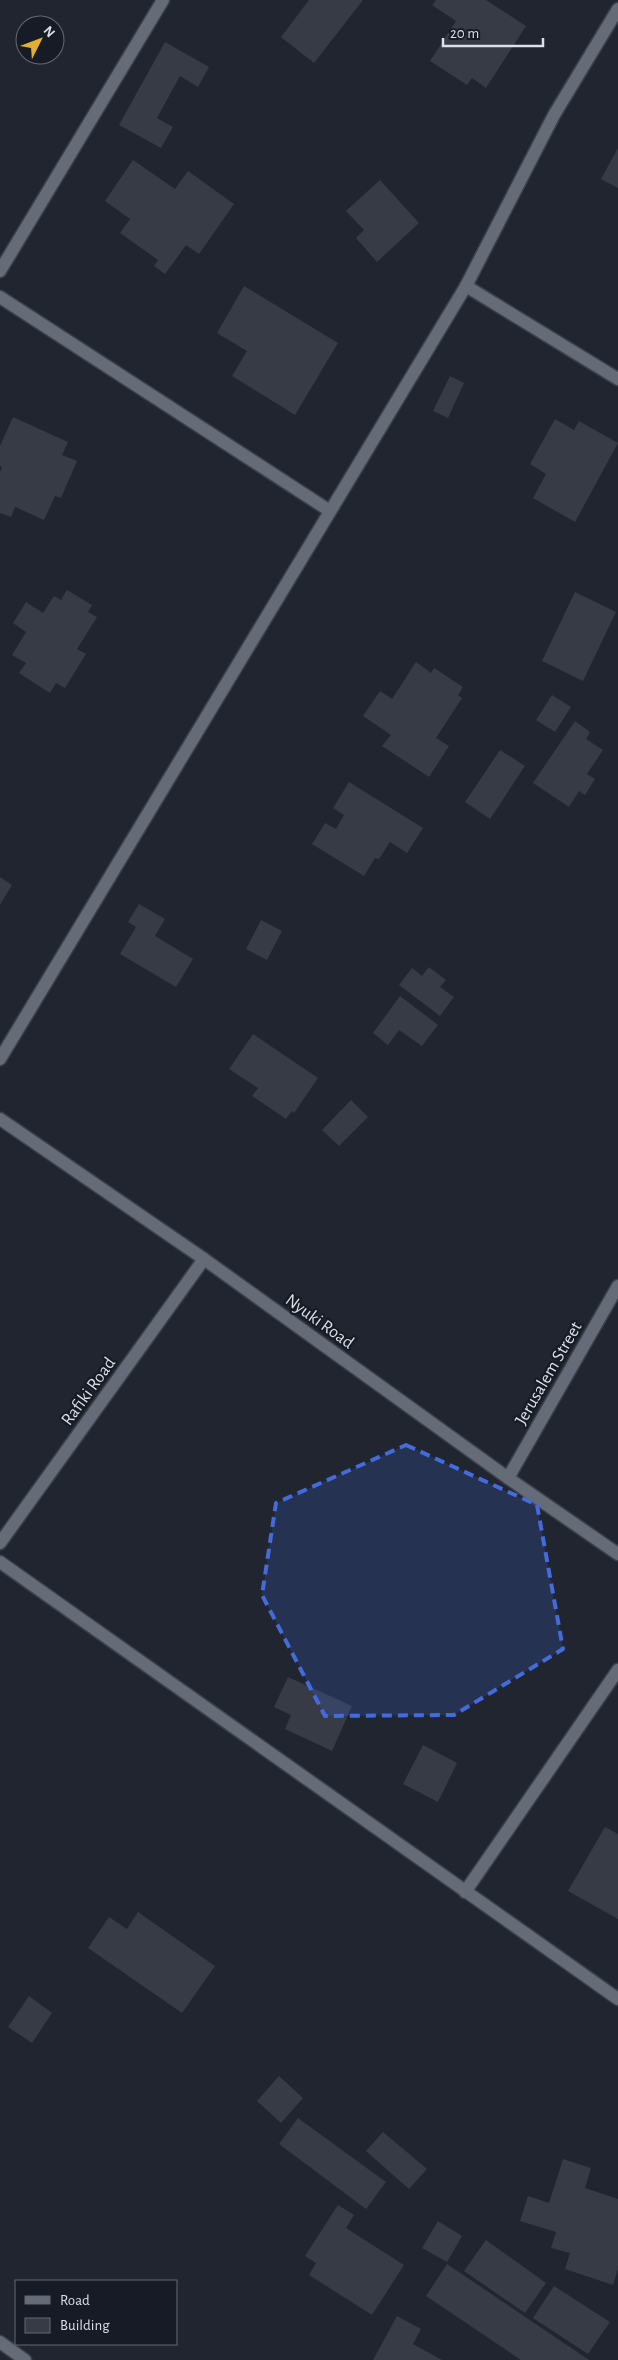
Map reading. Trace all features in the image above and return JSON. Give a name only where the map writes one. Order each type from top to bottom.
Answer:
[{"type":"street","points":[[0,271],[163,0]]},
{"type":"street","points":[[0,1059],[466,286],[554,115],[618,9]]},
{"type":"street","points":[[466,286],[618,379]]},
{"type":"street","points":[[0,297],[330,511]]},
{"type":"street","name":"Nyuki Road","points":[[0,1119],[204,1259],[508,1478],[618,1554]]},
{"type":"street","name":"Rafiki Road","points":[[0,1543],[204,1259]]},
{"type":"street","name":"Jerusalem Street","points":[[508,1478],[618,1286]]},
{"type":"street","points":[[0,1562],[618,2000]]},
{"type":"street","points":[[465,1892],[618,1670]]},
{"type":"street","points":[[0,2342],[25,2360]]},
{"type":"highlighted area","points":[[406,1445],[537,1505],[563,1649],[454,1715],[325,1716],[262,1595],[276,1503]]},
{"type":"building","points":[[309,0],[363,0],[314,63],[281,37]]},
{"type":"building","points":[[436,0],[486,0],[526,26],[486,88],[472,78],[467,85],[430,61],[456,21],[432,5]]},
{"type":"building","points":[[165,42],[209,67],[198,87],[180,76],[157,118],[173,127],[161,148],[119,125]]},
{"type":"building","points":[[618,148],[618,188],[601,179]]},
{"type":"building","points":[[133,160],[175,189],[188,171],[234,204],[199,254],[186,245],[165,274],[154,266],[158,260],[120,233],[130,219],[105,201]]},
{"type":"building","points":[[380,180],[419,223],[377,262],[356,238],[364,230],[346,211]]},
{"type":"building","points":[[244,286],[338,343],[295,415],[232,376],[247,351],[217,333]]},
{"type":"building","points":[[450,376],[464,383],[448,418],[433,411]]},
{"type":"building","points":[[13,417],[68,442],[62,455],[77,461],[61,498],[55,496],[44,520],[15,507],[11,517],[0,513],[0,472],[2,467],[0,466],[0,446]]},
{"type":"building","points":[[555,419],[574,430],[579,421],[618,443],[575,522],[533,498],[546,474],[530,464]]},
{"type":"building","points":[[67,590],[92,605],[88,612],[97,617],[77,649],[86,654],[65,688],[56,683],[50,693],[19,673],[26,663],[12,655],[26,632],[13,623],[26,602],[43,613],[54,596],[61,600]]},
{"type":"building","points":[[575,592],[616,612],[583,681],[542,661]]},
{"type":"building","points":[[416,662],[431,673],[434,668],[463,687],[458,695],[462,698],[436,738],[449,746],[429,777],[382,746],[391,735],[363,716],[380,691],[392,699]]},
{"type":"building","points":[[552,695],[571,707],[555,732],[536,720]]},
{"type":"building","points":[[575,721],[590,732],[586,739],[603,750],[587,774],[595,779],[585,795],[579,791],[569,807],[533,783]]},
{"type":"building","points":[[500,750],[525,766],[490,819],[465,802]]},
{"type":"building","points":[[349,782],[423,828],[407,853],[390,842],[379,859],[375,858],[364,876],[312,844],[325,823],[336,829],[344,815],[333,808]]},
{"type":"building","points":[[0,877],[12,885],[0,905]]},
{"type":"building","points":[[139,904],[165,919],[155,936],[193,959],[176,987],[120,954],[136,927],[128,922]]},
{"type":"building","points":[[261,920],[282,931],[267,960],[246,949]]},
{"type":"building","points":[[429,967],[446,980],[440,987],[454,997],[440,1016],[399,985],[412,968],[422,976]]},
{"type":"building","points":[[400,996],[438,1025],[422,1046],[399,1030],[388,1045],[373,1033]]},
{"type":"building","points":[[253,1034],[318,1078],[294,1113],[292,1111],[286,1119],[252,1096],[258,1088],[229,1069]]},
{"type":"building","points":[[351,1100],[368,1117],[339,1146],[322,1130]]},
{"type":"building","points":[[288,1677],[352,1706],[332,1751],[285,1729],[291,1715],[274,1707]]},
{"type":"building","points":[[423,1745],[457,1763],[438,1802],[403,1784]]},
{"type":"building","points":[[605,1827],[618,1834],[618,1919],[568,1891]]},
{"type":"building","points":[[138,1912],[215,1966],[182,2013],[88,1948],[109,1917],[127,1929]]},
{"type":"building","points":[[29,1996],[52,2013],[32,2043],[8,2027]]},
{"type":"building","points":[[279,2076],[303,2098],[281,2123],[257,2101]]},
{"type":"building","points":[[298,2118],[386,2182],[366,2209],[279,2144]]},
{"type":"building","points":[[383,2132],[427,2169],[409,2189],[366,2151]]},
{"type":"building","points":[[563,2159],[591,2168],[585,2188],[618,2199],[618,2269],[613,2285],[565,2269],[570,2253],[551,2248],[556,2232],[520,2221],[528,2196],[549,2203]]},
{"type":"building","points":[[338,2205],[354,2215],[346,2228],[404,2265],[372,2315],[309,2275],[316,2263],[305,2256]]},
{"type":"building","points":[[438,2221],[462,2236],[447,2262],[422,2248]]},
{"type":"building","points":[[486,2240],[546,2283],[525,2313],[464,2271]]},
{"type":"building","points":[[447,2264],[589,2360],[521,2360],[426,2296]]},
{"type":"building","points":[[554,2286],[610,2322],[588,2354],[533,2318]]},
{"type":"building","points":[[397,2316],[421,2329],[413,2344],[442,2360],[373,2360]]}]
